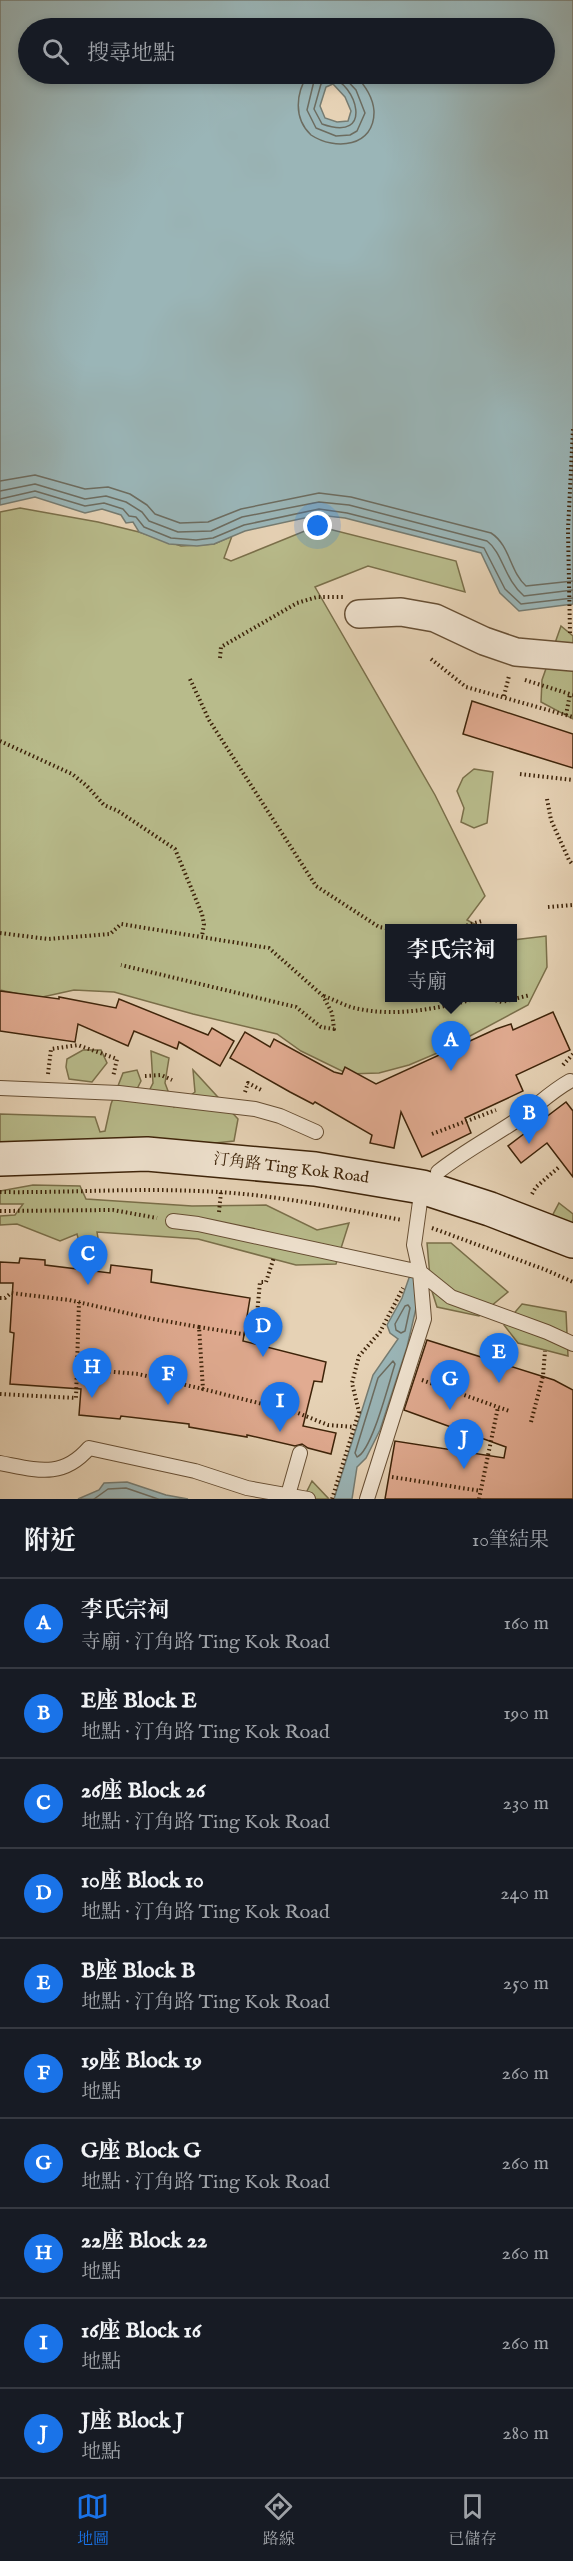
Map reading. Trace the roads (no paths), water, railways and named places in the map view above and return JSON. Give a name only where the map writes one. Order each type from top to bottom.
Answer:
[{"type":"main road","name":"汀角路 Ting Kok Road","points":[[0,1159],[95,1154],[158,1154],[430,1180],[490,1209],[573,1241]]},
{"type":"street","points":[[356,606],[435,618],[484,641],[516,652],[571,649]]},
{"type":"lane","points":[[367,1499],[423,1319],[415,1271],[414,1245],[430,1180],[458,1156],[518,1120],[552,1092],[570,1081]]},
{"type":"lane","points":[[0,1088],[119,1093],[255,1109],[280,1116],[316,1132]]},
{"type":"lane","points":[[174,1221],[198,1224],[415,1271],[451,1297],[548,1332],[573,1344]]},
{"type":"lane","points":[[0,1463],[36,1470],[66,1467],[79,1459],[89,1448],[195,1471],[247,1488],[308,1499]]},
{"type":"lane","points":[[288,1495],[300,1453]]},
{"type":"water","points":[[0,0],[573,0],[573,604],[519,611],[500,593],[481,553],[345,518],[318,515],[245,531],[214,544],[197,546],[169,544],[139,532],[133,522],[126,523],[121,515],[102,509],[85,513],[35,497],[0,505]],"holes":[[[333,84],[345,97],[351,111],[348,121],[337,122],[325,118],[320,106],[326,87]]]},
{"type":"water","points":[[410,1275],[419,1279],[418,1300],[407,1347],[380,1430],[366,1458],[357,1467],[352,1499],[334,1499],[373,1375],[398,1339],[390,1333],[387,1325],[402,1298]]},
{"type":"water","points":[[127,1482],[166,1495],[188,1499],[78,1499],[99,1490],[104,1483]]},
{"type":"place","name":"李氏宗祠","points":[[451,1071]]},
{"type":"place","name":"E座 Block E","points":[[529,1144]]},
{"type":"place","name":"26座 Block 26","points":[[88,1285]]},
{"type":"place","name":"10座 Block 10","points":[[263,1357]]},
{"type":"place","name":"B座 Block B","points":[[499,1383]]},
{"type":"place","name":"22座 Block 22","points":[[92,1398]]},
{"type":"place","name":"19座 Block 19","points":[[168,1405]]},
{"type":"place","name":"G座 Block G","points":[[450,1410]]},
{"type":"place","name":"16座 Block 16","points":[[280,1432]]},
{"type":"place","name":"J座 Block J","points":[[464,1469]]}]
